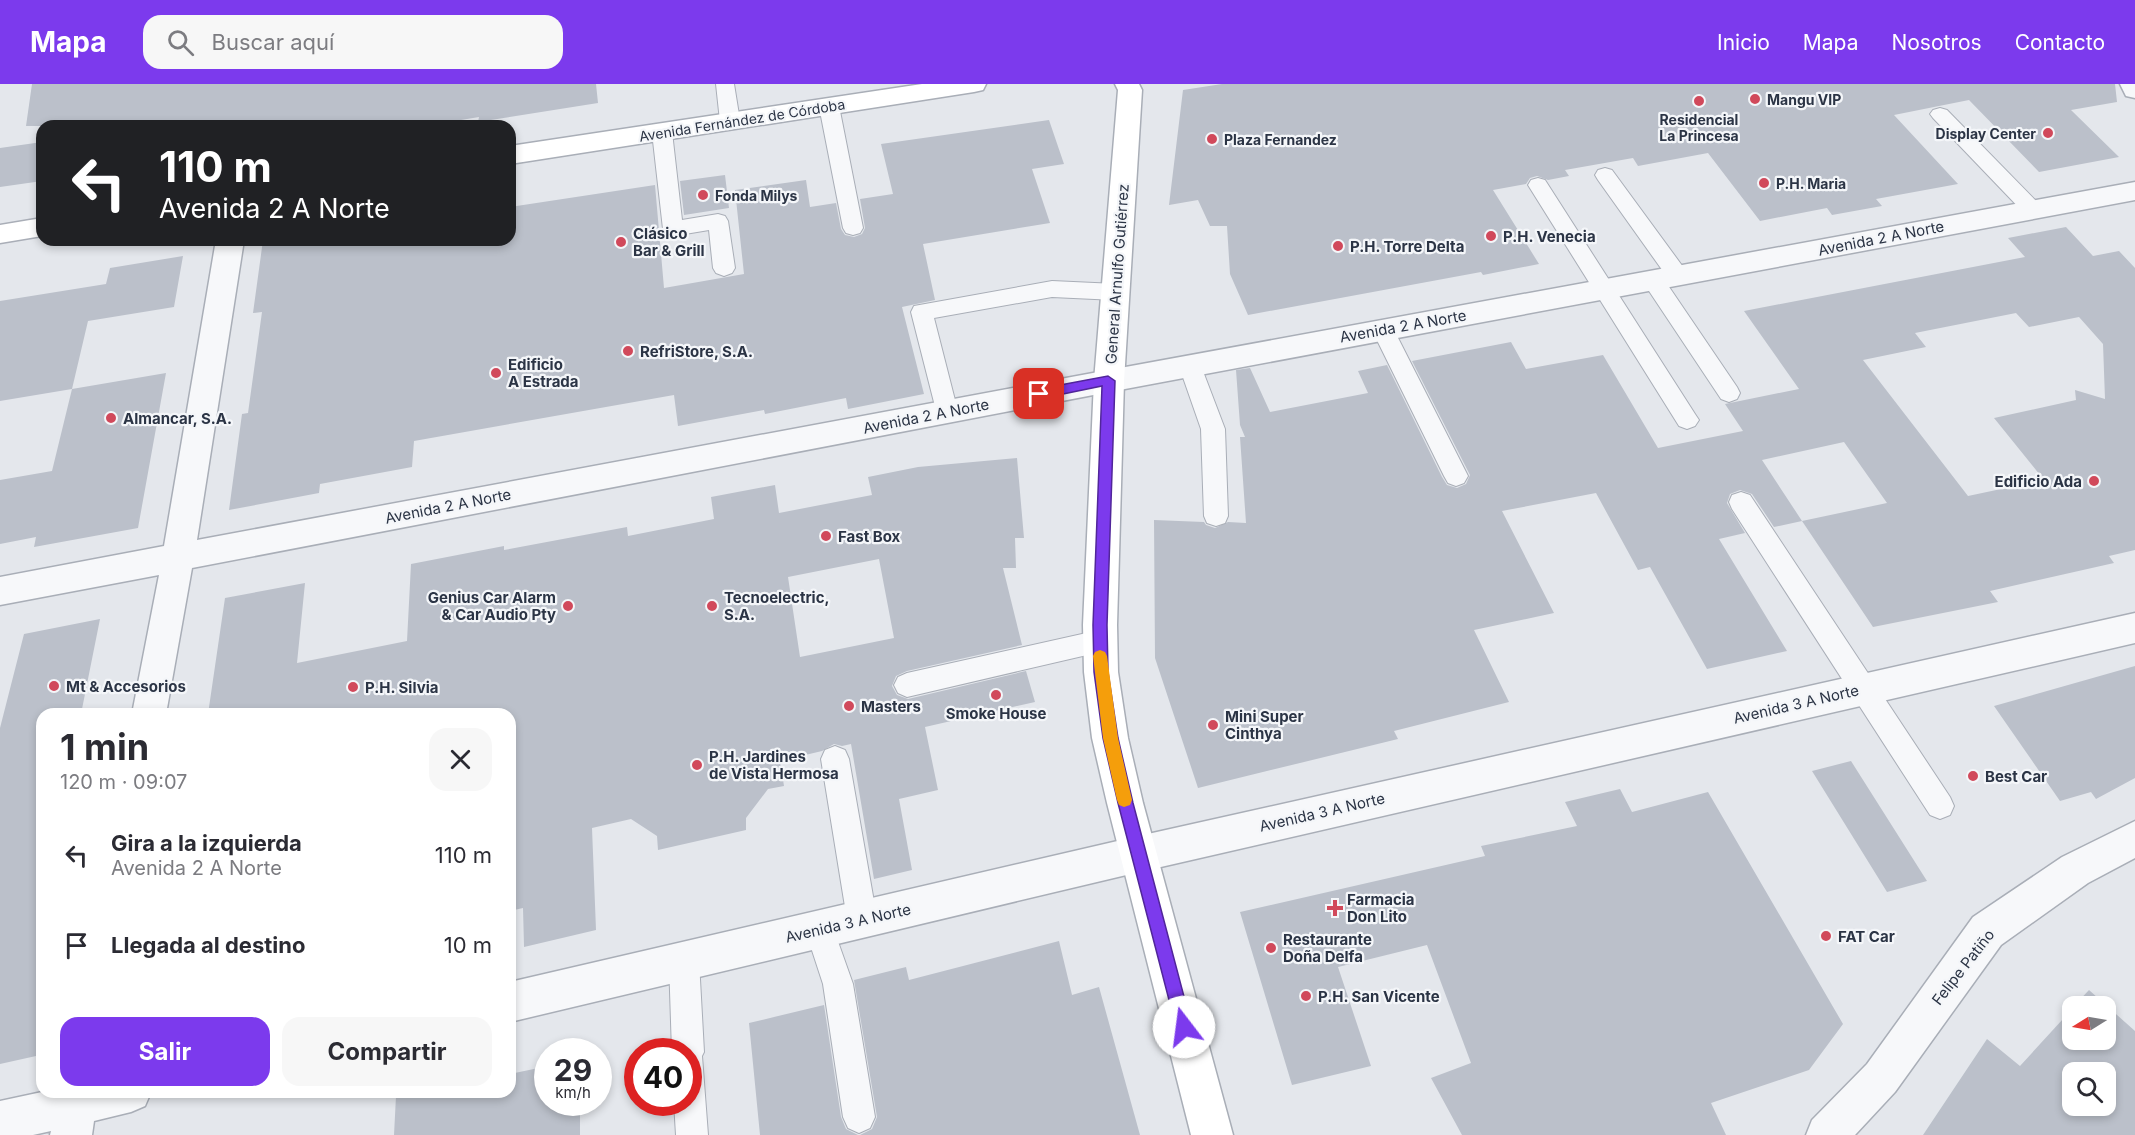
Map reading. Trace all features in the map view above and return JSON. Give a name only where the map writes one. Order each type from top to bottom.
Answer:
[{"type":"street","name":"Avenida Fernández de Córdoba","points":[[516,154],[974,84]]},
{"type":"street","name":"General Arnulfo Gutiérrez","points":[[1127,84],[1130,90],[1108,381],[1101,672],[1110,738],[1212,1135]]},
{"type":"street","points":[[2132,84],[2135,90]]},
{"type":"street","name":"Avenida 2 A Norte","points":[[0,591],[1108,381],[2135,191]]},
{"type":"street","points":[[0,234],[36,228]]},
{"type":"street","points":[[150,708],[178,558],[229,246]]},
{"type":"street","name":"Avenida 3 A Norte","points":[[516,1001],[1139,854],[2135,628]]},
{"type":"street","name":"Felipe Patiño","points":[[1827,1135],[1881,1078],[1987,931],[2075,870],[2135,839]]},
{"type":"street","points":[[0,1122],[75,1111],[113,1098]]},
{"type":"lane","points":[[725,84],[730,121]]},
{"type":"lane","points":[[829,106],[853,228]]},
{"type":"lane","points":[[1940,114],[2033,210]]},
{"type":"lane","points":[[662,132],[673,229],[718,221],[724,268]]},
{"type":"lane","points":[[1605,175],[1666,278],[1729,393]]},
{"type":"lane","points":[[1538,185],[1688,420]]},
{"type":"lane","points":[[946,412],[922,312],[1052,289],[1116,292]]},
{"type":"lane","points":[[1383,330],[1456,476]]},
{"type":"lane","points":[[1190,366],[1214,429],[1216,516]]},
{"type":"lane","points":[[1741,502],[1940,806]]},
{"type":"lane","points":[[907,685],[1100,641]]},
{"type":"lane","points":[[835,759],[862,919]]},
{"type":"lane","points":[[820,930],[838,984],[859,1117]]},
{"type":"lane","points":[[684,961],[687,1038]]},
{"type":"lane","points":[[691,1116],[692,1135]]},
{"type":"building","points":[[32,84],[596,84],[598,103],[491,120],[478,120],[479,117],[461,120],[36,120],[36,126],[26,126]]},
{"type":"building","points":[[1222,84],[2115,84],[2117,102],[2071,110],[2119,157],[2039,172],[1969,100],[1894,115],[1958,184],[1876,199],[1882,206],[1832,215],[1827,208],[1760,221],[1708,153],[1638,166],[1633,158],[1565,170],[1569,176],[1548,180],[1537,176],[1530,178],[1526,184],[1493,190],[1539,264],[1483,275],[1481,272],[1248,315],[1230,274],[1227,226],[1210,226],[1198,200],[1169,205],[1183,90]]},
{"type":"building","points":[[1049,120],[1064,164],[1032,169],[1050,223],[923,244],[935,300],[902,307],[924,394],[848,409],[846,398],[765,414],[764,410],[678,426],[674,395],[414,441],[412,467],[320,484],[319,493],[229,510],[242,414],[248,413],[262,312],[253,313],[262,246],[516,246],[516,206],[655,185],[664,288],[744,274],[735,190],[806,180],[810,207],[836,203],[841,229],[845,235],[854,237],[862,234],[865,228],[860,199],[893,194],[881,144]]},
{"type":"building","points":[[36,143],[36,182],[0,187],[0,148]]},
{"type":"building","name":"Fonda Milys","points":[[725,175],[729,208],[684,215],[680,181]]},
{"type":"building","points":[[2066,227],[2093,256],[2119,251],[2135,268],[2135,550],[2109,556],[2114,563],[1990,591],[1998,602],[1873,627],[1802,521],[1774,527],[1752,494],[1740,490],[1730,494],[1727,503],[1745,533],[1719,539],[1787,651],[1707,669],[1650,567],[1638,570],[1596,493],[1502,511],[1554,613],[1474,630],[1509,702],[1394,731],[1398,739],[1198,788],[1155,658],[1154,520],[1204,522],[1215,528],[1228,522],[1246,523],[1240,437],[1245,437],[1240,425],[1236,370],[1250,368],[1270,412],[1368,393],[1358,371],[1387,365],[1442,477],[1447,485],[1457,488],[1466,484],[1470,475],[1412,361],[1511,342],[1526,369],[1603,355],[1658,448],[1743,431],[1725,404],[1799,389],[1744,311],[2025,257],[2008,238]],"holes":[[[2016,313],[2029,327],[2079,317],[2103,344],[2105,399],[2075,390],[2076,400],[1994,418],[2044,480],[1968,496],[1863,360],[1926,347],[1915,333]],[[1844,442],[1887,503],[1802,521],[1762,460]]]},
{"type":"building","points":[[183,256],[174,307],[88,321],[72,389],[0,401],[0,301],[106,284],[110,268]]},
{"type":"building","points":[[166,373],[138,528],[34,547],[36,537],[0,544],[0,480],[52,471],[72,389]]},
{"type":"building","points":[[1017,458],[1024,538],[1015,538],[1016,568],[1003,568],[1022,645],[907,671],[896,676],[892,686],[897,695],[908,699],[1026,671],[1035,702],[925,727],[938,790],[899,799],[912,870],[874,879],[851,744],[842,746],[834,744],[822,751],[780,761],[784,786],[768,789],[746,818],[746,830],[658,850],[657,836],[631,819],[592,828],[596,930],[524,947],[523,908],[516,910],[516,708],[209,708],[225,598],[305,583],[297,663],[407,641],[411,564],[504,546],[504,550],[627,527],[628,536],[714,519],[711,497],[775,485],[779,513],[872,495],[868,477],[918,467]],"holes":[[[879,559],[894,638],[800,657],[788,577]]]},
{"type":"building","points":[[100,619],[82,708],[36,708],[36,1056],[0,1064],[0,728],[24,634]]},
{"type":"building","points":[[2135,666],[2135,778],[2096,799],[2091,792],[2060,801],[1994,706]]},
{"type":"building","points":[[1851,761],[1927,881],[1887,892],[1812,771]]},
{"type":"building","points":[[1620,789],[1632,812],[1708,792],[1843,1024],[1809,1070],[1711,1103],[1726,1135],[1462,1135],[1431,1078],[1471,1063],[1427,945],[1338,967],[1371,1066],[1292,1085],[1240,912],[1485,856],[1481,846],[1577,826],[1565,802]]},
{"type":"building","points":[[1059,941],[1072,995],[1099,987],[1140,1135],[860,1135],[872,1129],[877,1117],[854,980],[906,967],[909,980]]},
{"type":"building","points":[[2089,990],[2096,996],[2083,996]]},
{"type":"building","points":[[824,1005],[841,1117],[846,1129],[858,1135],[760,1135],[749,1023]]},
{"type":"building","points":[[2116,1014],[2135,1031],[2135,1135],[1923,1135],[1987,1039],[2020,1066],[2062,1020],[2062,1050],[2116,1050]]},
{"type":"building","points":[[534,1069],[534,1116],[580,1116],[580,1135],[394,1135],[396,1098],[516,1098],[516,1073]]},
{"type":"slow traffic","points":[[1100,656],[1110,738],[1124,800]]},
{"type":"place","name":"Mangu VIP","points":[[1755,99]]},
{"type":"place","name":"Residencial La Princesa","points":[[1699,101]]},
{"type":"place","name":"Display Center","points":[[2048,133]]},
{"type":"place","name":"Plaza Fernandez","points":[[1212,139]]},
{"type":"place","name":"P.H. Maria","points":[[1764,183]]},
{"type":"place","name":"Fonda Milys","points":[[703,195]]},
{"type":"place","name":"P.H. Venecia","points":[[1491,236]]},
{"type":"place","name":"Clásico Bar & Grill","points":[[621,242]]},
{"type":"place","name":"P.H. Torre Delta","points":[[1338,246]]},
{"type":"place","name":"RefriStore, S.A.","points":[[628,351]]},
{"type":"place","name":"Edificio A Estrada","points":[[496,373]]},
{"type":"place","name":"Almancar, S.A.","points":[[111,418]]},
{"type":"place","name":"Edificio Ada","points":[[2094,481]]},
{"type":"place","name":"Fast Box","points":[[826,536]]},
{"type":"place","name":"Genius Car Alarm & Car Audio Pty","points":[[568,606]]},
{"type":"place","name":"Tecnoelectric, S.A.","points":[[712,606]]},
{"type":"place","name":"Mt & Accesorios","points":[[54,686]]},
{"type":"place","name":"P.H. Silvia","points":[[353,687]]},
{"type":"place","name":"Smoke House","points":[[996,695]]},
{"type":"place","name":"Masters","points":[[849,706]]},
{"type":"place","name":"Mini Super Cinthya","points":[[1213,725]]},
{"type":"place","name":"P.H. Jardines de Vista Hermosa","points":[[697,765]]},
{"type":"place","name":"Best Car","points":[[1973,776]]},
{"type":"place","name":"Farmacia Don Lito","points":[[1335,908]]},
{"type":"place","name":"FAT Car","points":[[1826,936]]},
{"type":"place","name":"Restaurante Doña Delfa","points":[[1271,948]]},
{"type":"place","name":"P.H. San Vicente","points":[[1306,996]]},
{"type":"route","points":[[1039,394],[1108,381],[1100,625],[1101,672],[1110,738],[1125,803],[1184,1027]]}]
